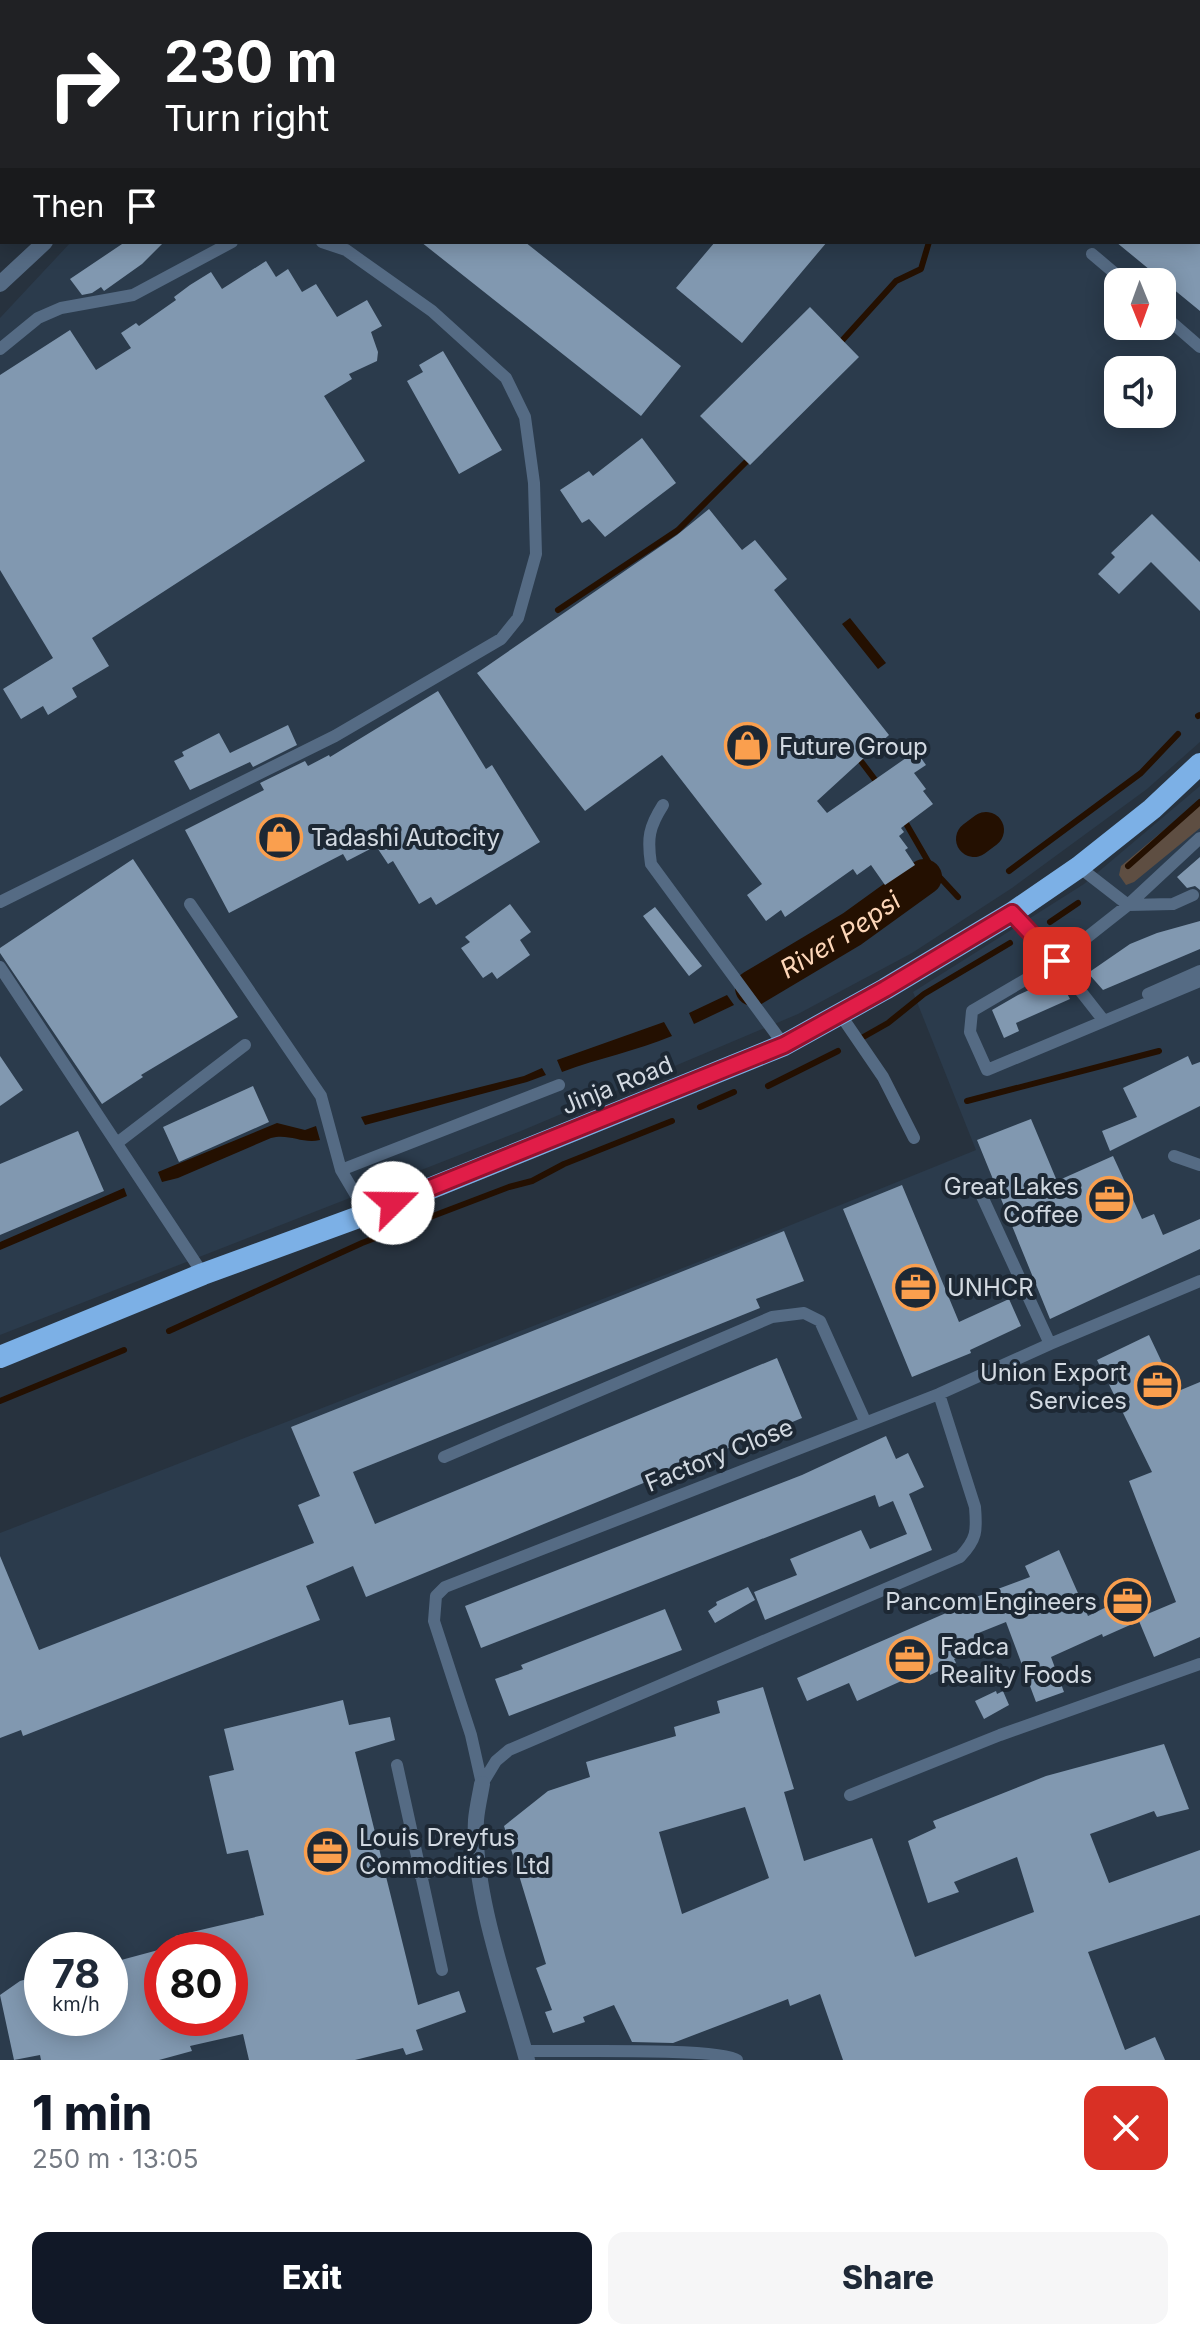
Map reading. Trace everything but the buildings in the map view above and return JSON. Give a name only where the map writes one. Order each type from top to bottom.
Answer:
[{"type":"highway","name":"Jinja Road","points":[[0,1357],[203,1274],[367,1214],[784,1045],[1012,913],[1079,867],[1152,809],[1200,764]]},
{"type":"street","points":[[0,284],[43,244]]},
{"type":"street","points":[[482,1784],[476,1821],[478,1858],[488,1920],[526,2056]]},
{"type":"lane","points":[[0,349],[38,318],[61,308],[133,295],[228,244]]},
{"type":"lane","points":[[0,902],[335,736],[501,639],[518,618],[536,554],[534,483],[525,417],[506,378],[432,311],[346,250],[328,244]]},
{"type":"lane","points":[[1092,254],[1108,268]]},
{"type":"lane","points":[[1176,326],[1200,347]]},
{"type":"lane","points":[[663,805],[651,824],[648,846],[651,864],[784,1045]]},
{"type":"lane","points":[[1200,838],[1128,905],[1057,961],[972,1011],[970,1032],[987,1070],[1200,971]]},
{"type":"lane","points":[[1079,867],[1128,905],[1173,904],[1193,895]]},
{"type":"lane","points":[[190,904],[321,1096],[341,1170],[367,1214]]},
{"type":"lane","points":[[1012,913],[1057,961],[1102,1018]]},
{"type":"lane","points":[[0,967],[203,1274]]},
{"type":"lane","points":[[1102,1018],[1200,981]]},
{"type":"lane","points":[[840,1014],[883,1077],[914,1138]]},
{"type":"lane","points":[[117,1143],[245,1045]]},
{"type":"lane","points":[[341,1170],[559,1085]]},
{"type":"lane","points":[[1174,1156],[1200,1165]]},
{"type":"lane","points":[[980,1192],[1050,1344]]},
{"type":"lane","name":"Factory Close","points":[[482,1784],[471,1735],[434,1621],[436,1596],[445,1587],[939,1394],[1200,1281]]},
{"type":"lane","points":[[444,1457],[772,1317],[804,1313],[820,1321],[865,1421]]},
{"type":"lane","points":[[482,1784],[496,1761],[509,1750],[960,1557],[973,1542],[975,1507],[939,1394]]},
{"type":"lane","points":[[850,1795],[1000,1735],[1200,1664]]},
{"type":"lane","points":[[397,1765],[442,1970]]},
{"type":"lane","points":[[420,1875],[478,1858]]},
{"type":"lane","points":[[526,2056],[732,2055],[737,2060]]},
{"type":"shaded area","points":[[69,244],[1200,244],[1200,742],[1147,789],[1012,888],[912,953],[798,1014],[521,1131],[0,1335],[0,318]]},
{"type":"shaded area","points":[[850,618],[886,663],[878,669],[842,624]]},
{"type":"shaded area","points":[[1200,786],[1200,2060],[0,2060],[0,1533],[729,1250],[976,1150],[913,992],[1084,884]]},
{"type":"shaded area","points":[[1200,800],[1200,828],[1134,882],[1126,885],[1119,875],[1121,866]]},
{"type":"shaded area","points":[[922,873],[927,883],[858,930],[852,921]]},
{"type":"shaded area","points":[[834,928],[842,940],[756,993],[751,983]]},
{"type":"shaded area","points":[[727,995],[734,1005],[694,1024],[689,1013]]},
{"type":"shaded area","points":[[664,1022],[672,1036],[562,1072],[557,1060]]},
{"type":"shaded area","points":[[542,1068],[546,1075],[527,1082],[365,1125],[361,1117],[524,1076]]},
{"type":"shaded area","points":[[277,1123],[305,1130],[316,1126],[320,1140],[271,1138],[162,1182],[158,1172]]},
{"type":"shaded area","points":[[124,1188],[127,1196],[0,1250],[0,1242]]},
{"type":"waterway","points":[[839,344],[896,281],[921,269],[928,244]]},
{"type":"waterway","points":[[558,610],[678,530],[751,457]]},
{"type":"waterway","points":[[1009,871],[1141,773],[1178,734]]},
{"type":"waterway","points":[[857,756],[879,785]]},
{"type":"waterway","points":[[1128,866],[1200,802]]},
{"type":"waterway","points":[[904,820],[933,870],[958,897]]},
{"type":"waterway","name":"River Pepsi","points":[[974,839],[986,830]]},
{"type":"waterway","name":"River Pepsi","points":[[753,988],[852,929],[924,877]]},
{"type":"waterway","points":[[1050,922],[1078,903]]},
{"type":"waterway","points":[[858,1040],[888,1023],[924,994],[1010,943]]},
{"type":"waterway","points":[[768,1086],[838,1051]]},
{"type":"waterway","points":[[967,1101],[1159,1051]]},
{"type":"waterway","points":[[700,1107],[734,1092]]},
{"type":"waterway","points":[[169,1331],[362,1243],[532,1181],[564,1164],[672,1121]]},
{"type":"waterway","points":[[0,1401],[124,1350]]},
{"type":"place","name":"Future Group","points":[[748,746]]},
{"type":"place","name":"Tadashi Autocity","points":[[280,837]]},
{"type":"place","name":"Great Lakes Coffee","points":[[1110,1200]]},
{"type":"place","name":"UNHCR","points":[[916,1287]]},
{"type":"place","name":"Union Export Services","points":[[1158,1386]]},
{"type":"place","name":"Pancom Engineers","points":[[1128,1601]]},
{"type":"place","name":"Fadca Reality Foods","points":[[909,1660]]},
{"type":"place","name":"Louis Dreyfus Commodities Ltd","points":[[328,1851]]},
{"type":"route","points":[[393,1203],[784,1045],[1012,913],[1057,961]]}]
